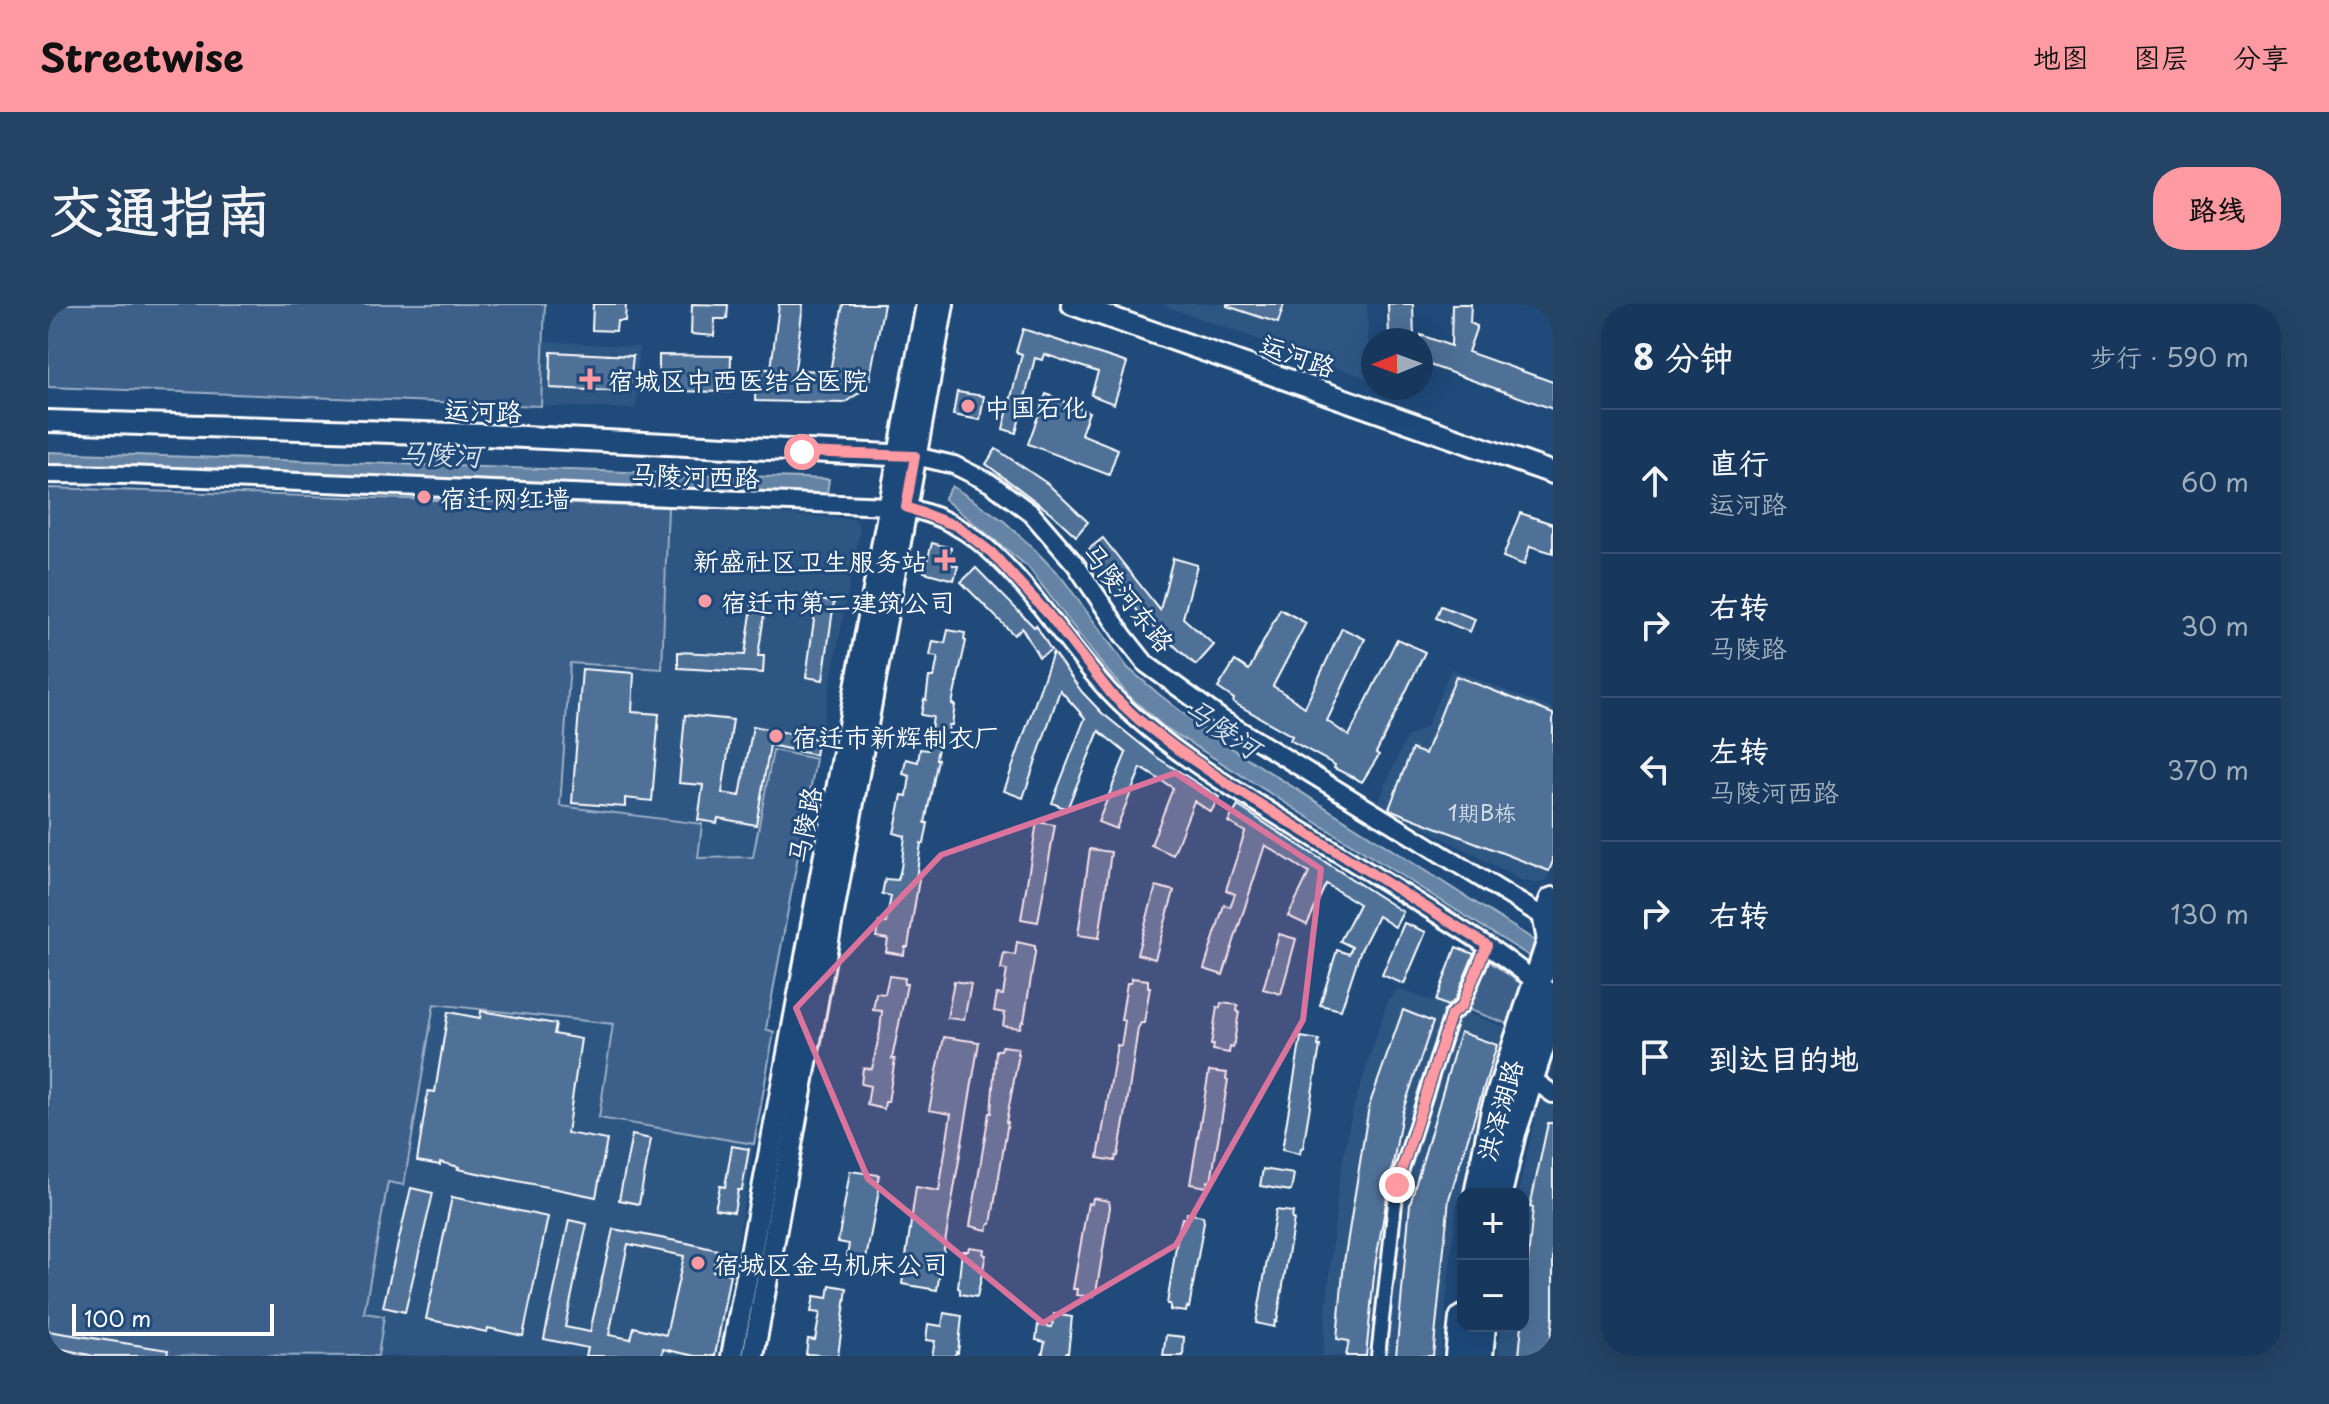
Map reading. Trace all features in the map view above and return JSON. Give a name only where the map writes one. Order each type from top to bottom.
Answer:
[{"type":"main road","name":"洪泽湖路","points":[[1479,1188],[1495,1110],[1545,988],[1551,924]]},
{"type":"main road","name":"洪泽湖路","points":[[1499,1188],[1512,1133],[1553,1008]]},
{"type":"main road","points":[[1459,1356],[1462,1332]]},
{"type":"main road","points":[[1479,1356],[1481,1332]]},
{"type":"street","name":"马陵路","points":[[753,1356],[907,456],[927,304]]},
{"type":"street","name":"马陵路","points":[[907,456],[943,304]]},
{"type":"street","name":"运河路","points":[[1072,304],[1553,473]]},
{"type":"street","name":"运河路","points":[[48,421],[499,436],[907,456]]},
{"type":"street","name":"马陵河东路","points":[[907,456],[954,465],[990,483],[1031,513],[1076,565],[1146,664],[1231,725],[1551,924]]},
{"type":"street","name":"马陵河西路","points":[[48,474],[898,507],[957,526],[992,553],[1049,615],[1112,695],[1167,742],[1234,788],[1487,945],[1545,988]]},
{"type":"street","name":"马陵路","points":[[732,1356],[898,507]]},
{"type":"street","points":[[1378,1356],[1397,1185],[1451,1015],[1462,1006],[1487,945]]},
{"type":"street","points":[[1531,1078],[1553,1094]]},
{"type":"highlighted area","points":[[1175,773],[1321,869],[1303,1020],[1176,1245],[1043,1323],[868,1179],[796,1008],[941,855]]},
{"type":"shaded area","points":[[48,304],[545,304],[541,406],[48,387]]},
{"type":"shaded area","points":[[1160,304],[1367,304],[1368,328],[1361,328],[1361,376]]},
{"type":"shaded area","name":"宿城区中西医结合医院","points":[[544,341],[639,347],[636,409],[541,406]]},
{"type":"shaded area","points":[[48,452],[829,479],[827,494],[48,467]]},
{"type":"shaded area","points":[[952,486],[1004,521],[1034,549],[1062,578],[1128,668],[1160,695],[1211,735],[1528,936],[1553,955],[1553,971],[1163,726],[1128,695],[1028,567],[944,499]]},
{"type":"shaded area","points":[[48,488],[668,507],[662,669],[570,663],[560,806],[702,824],[698,858],[753,857],[773,750],[816,759],[766,1029],[774,1032],[754,1144],[599,1118],[613,1024],[434,1004],[404,1185],[388,1182],[364,1313],[384,1316],[378,1356],[48,1355]]},
{"type":"shaded area","points":[[668,507],[855,519],[860,529],[816,759],[773,750],[753,857],[698,858],[702,824],[560,807],[569,663],[662,669]]},
{"type":"shaded area","points":[[1451,669],[1553,709],[1553,862],[1546,881],[1523,881],[1378,803],[1406,738],[1427,726]]},
{"type":"shaded area","points":[[1487,960],[1527,988],[1516,1027],[1467,1009]]},
{"type":"shaded area","points":[[1398,989],[1508,1028],[1462,1188],[1457,1188],[1441,1356],[1322,1356],[1338,1187],[1352,1112],[1387,1003]]},
{"type":"shaded area","points":[[434,1004],[614,1024],[600,1118],[754,1144],[718,1356],[378,1356],[384,1316],[364,1313],[388,1182],[404,1185]]},
{"type":"shaded area","points":[[1541,1092],[1553,1100],[1553,1356],[1498,1356],[1500,1332],[1529,1332],[1529,1188],[1519,1188]]},
{"type":"building","points":[[593,304],[626,304],[625,321],[617,321],[616,331],[592,330]]},
{"type":"building","points":[[692,304],[728,305],[727,319],[715,319],[714,336],[691,334]]},
{"type":"building","points":[[779,304],[803,304],[795,370],[830,371],[843,304],[884,304],[868,387],[844,403],[755,401],[756,369],[771,369]]},
{"type":"building","points":[[1227,304],[1284,304],[1278,323]]},
{"type":"building","points":[[1388,304],[1413,304],[1414,328],[1389,328]]},
{"type":"building","points":[[1452,304],[1471,304],[1470,323],[1477,326],[1468,352],[1553,382],[1553,409],[1433,366],[1433,339],[1451,346]]},
{"type":"building","points":[[1023,329],[1127,363],[1114,404],[1091,395],[1098,372],[1044,354],[1042,360],[1035,358],[1016,433],[1003,429],[1022,354],[1016,352]]},
{"type":"building","points":[[551,352],[633,356],[629,392],[550,388]]},
{"type":"building","points":[[659,355],[731,356],[730,392],[666,391],[666,372],[659,372]]},
{"type":"building","name":"中国石化","points":[[957,392],[984,396],[980,420],[953,415]]},
{"type":"building","points":[[1046,394],[1089,412],[1081,434],[1118,449],[1109,475],[1028,444]]},
{"type":"building","points":[[996,449],[1048,484],[1088,522],[1076,536],[986,464]]},
{"type":"building","points":[[1520,513],[1553,524],[1553,553],[1530,546],[1524,565],[1503,557]]},
{"type":"building","points":[[1103,538],[1160,610],[1173,558],[1197,565],[1183,618],[1214,645],[1196,665],[1144,619],[1089,549]]},
{"type":"building","points":[[932,543],[951,548],[947,563],[958,566],[954,580],[924,572]]},
{"type":"building","points":[[976,568],[1034,627],[1036,625],[1051,650],[1039,657],[1022,628],[1014,635],[961,582]]},
{"type":"building","points":[[754,593],[767,595],[758,656],[764,656],[763,673],[678,668],[678,652],[745,655]]},
{"type":"building","points":[[805,598],[834,602],[823,680],[806,677],[815,613],[804,612]]},
{"type":"building","points":[[1441,606],[1475,619],[1470,632],[1436,618]]},
{"type":"building","points":[[1280,609],[1306,623],[1273,686],[1305,707],[1342,628],[1365,639],[1327,721],[1349,736],[1397,639],[1425,652],[1376,753],[1379,755],[1362,782],[1290,740],[1292,736],[1233,702],[1234,699],[1218,688],[1235,661],[1249,670]]},
{"type":"building","points":[[948,630],[965,633],[966,641],[952,704],[955,705],[952,725],[949,725],[948,733],[941,732],[925,823],[928,823],[924,844],[921,843],[916,879],[919,879],[908,947],[905,947],[904,955],[886,952],[888,939],[876,937],[879,922],[886,923],[891,896],[882,894],[885,879],[898,880],[901,868],[905,836],[894,833],[902,795],[907,796],[910,776],[903,774],[906,759],[918,762],[920,749],[928,750],[933,717],[921,715],[929,677],[934,677],[938,657],[930,656],[933,641],[945,643]]},
{"type":"building","points":[[1053,652],[1082,692],[1102,713],[1158,758],[1219,797],[1211,812],[1194,801],[1173,855],[1151,845],[1173,788],[1141,768],[1116,829],[1098,822],[1126,753],[1099,731],[1067,809],[1052,803],[1085,718],[1060,690],[1023,798],[1004,791]]},
{"type":"building","points":[[582,669],[634,673],[632,712],[659,714],[652,801],[625,798],[625,807],[572,803]]},
{"type":"building","points":[[1456,676],[1553,714],[1553,861],[1549,871],[1389,809],[1412,749],[1425,754]]},
{"type":"building","points":[[685,715],[733,720],[722,793],[740,796],[753,726],[818,739],[815,755],[770,745],[756,825],[718,818],[717,823],[698,820],[703,785],[679,783]]},
{"type":"building","points":[[1238,806],[1403,912],[1395,927],[1378,916],[1360,952],[1341,1010],[1320,1005],[1337,950],[1349,954],[1352,947],[1340,941],[1359,904],[1326,884],[1307,925],[1288,916],[1309,873],[1265,845],[1223,975],[1204,969],[1224,905],[1230,907],[1235,894],[1226,890],[1245,832],[1228,822]]},
{"type":"building","points":[[1037,822],[1055,825],[1038,922],[1021,919]]},
{"type":"building","points":[[1090,849],[1111,852],[1099,938],[1078,935]]},
{"type":"building","points":[[1156,886],[1174,891],[1155,959],[1137,954]]},
{"type":"building","points":[[1404,923],[1426,932],[1404,984],[1382,975]]},
{"type":"building","points":[[1279,934],[1296,939],[1281,994],[1263,989]]},
{"type":"building","points":[[1017,942],[1035,946],[1024,1021],[1020,1028],[1003,1026],[1005,1013],[994,1011],[997,994],[1003,995],[1007,970],[1001,969],[1004,953],[1015,955]]},
{"type":"building","points":[[1456,947],[1474,954],[1455,1000],[1448,1006],[1436,1001]]},
{"type":"building","points":[[889,976],[905,978],[904,984],[907,984],[892,1059],[895,1059],[888,1102],[885,1102],[884,1109],[867,1105],[870,1086],[861,1084],[863,1068],[872,1069],[880,1031],[882,1011],[873,1010],[876,993],[885,994]]},
{"type":"building","points":[[1132,978],[1148,980],[1150,987],[1144,1023],[1138,1028],[1115,1161],[1098,1158],[1117,1045],[1121,1046],[1125,1021],[1121,1020],[1127,983],[1131,983]]},
{"type":"building","points":[[954,981],[971,984],[964,1020],[947,1018]]},
{"type":"building","points":[[1221,1003],[1238,1005],[1233,1048],[1230,1047],[1229,1053],[1213,1050],[1214,1045],[1211,1045],[1217,1007],[1220,1008]]},
{"type":"building","points":[[1403,1010],[1433,1022],[1402,1113],[1375,1266],[1366,1356],[1346,1356],[1349,1341],[1337,1339],[1344,1262],[1369,1106]]},
{"type":"building","points":[[481,1011],[556,1024],[554,1034],[581,1039],[567,1133],[607,1140],[596,1197],[458,1169],[440,1162],[440,1165],[417,1161],[428,1091],[435,1092],[448,1012],[480,1018]]},
{"type":"building","points":[[1460,1032],[1497,1045],[1449,1199],[1433,1356],[1396,1356],[1410,1204]]},
{"type":"building","points":[[944,1037],[979,1042],[937,1290],[902,1284],[916,1187],[939,1191],[951,1114],[929,1110]]},
{"type":"building","points":[[1301,1037],[1319,1040],[1320,1046],[1300,1154],[1282,1150]]},
{"type":"building","points":[[1002,1046],[1018,1048],[1019,1054],[991,1224],[987,1230],[970,1226],[991,1113],[996,1050],[1001,1050]]},
{"type":"building","points":[[1209,1071],[1227,1073],[1228,1080],[1211,1182],[1208,1181],[1207,1187],[1190,1184]]},
{"type":"building","points":[[1548,1123],[1553,1123],[1553,1317],[1549,1356],[1519,1356],[1521,1332],[1529,1332],[1529,1250],[1533,1208],[1530,1207]]},
{"type":"building","points":[[632,1135],[651,1139],[639,1204],[619,1200]]},
{"type":"building","points":[[732,1146],[749,1149],[742,1190],[738,1190],[734,1212],[715,1209],[720,1186],[725,1187]]},
{"type":"building","points":[[1263,1169],[1294,1174],[1291,1191],[1260,1186]]},
{"type":"building","points":[[850,1171],[879,1175],[877,1184],[880,1185],[866,1259],[847,1256],[849,1244],[838,1242]]},
{"type":"building","points":[[411,1188],[433,1193],[405,1312],[383,1307]]},
{"type":"building","points":[[452,1197],[548,1217],[523,1336],[426,1319]]},
{"type":"building","points":[[1093,1198],[1109,1201],[1110,1207],[1093,1297],[1076,1295],[1077,1289],[1073,1289],[1088,1203],[1092,1204]]},
{"type":"building","points":[[1276,1210],[1293,1212],[1294,1219],[1274,1327],[1256,1323]]},
{"type":"building","points":[[1187,1213],[1203,1216],[1204,1222],[1186,1312],[1170,1310],[1170,1304],[1167,1304],[1178,1234],[1182,1218],[1186,1219]]},
{"type":"building","points":[[569,1220],[587,1224],[565,1327],[590,1332],[613,1229],[717,1250],[713,1271],[730,1274],[715,1356],[695,1356],[663,1349],[662,1356],[586,1356],[588,1348],[544,1339]],"holes":[[[628,1244],[684,1256],[666,1335],[634,1327],[631,1339],[609,1335]]]},
{"type":"building","points":[[969,1247],[984,1249],[983,1254],[986,1255],[977,1297],[960,1294],[958,1288],[962,1251],[968,1251]]},
{"type":"building","points":[[830,1285],[847,1288],[838,1356],[806,1354],[808,1339],[815,1340],[820,1313],[811,1312],[814,1296],[828,1298]]},
{"type":"building","points":[[944,1313],[962,1316],[958,1353],[955,1356],[932,1356],[935,1341],[926,1340],[928,1324],[942,1326]]},
{"type":"building","points":[[1054,1314],[1072,1317],[1068,1353],[1065,1356],[1042,1356],[1045,1342],[1036,1340],[1038,1325],[1052,1327]]},
{"type":"building","points":[[48,1331],[168,1350],[167,1356],[94,1356],[48,1346]]},
{"type":"building","points":[[1166,1335],[1184,1337],[1183,1356],[1163,1356]]},
{"type":"place","name":"宿城区中西医结合医院","points":[[590,379]]},
{"type":"place","name":"中国石化","points":[[968,406]]},
{"type":"place","name":"宿迁网红墙","points":[[424,497]]},
{"type":"place","name":"新盛社区卫生服务站","points":[[945,560]]},
{"type":"place","name":"宿迁市第二建筑公司","points":[[705,601]]},
{"type":"place","name":"宿迁市新辉制衣厂","points":[[776,736]]},
{"type":"place","name":"宿城区金马机床公司","points":[[698,1263]]},
{"type":"route","points":[[802,452],[915,456],[906,507],[957,526],[992,553],[1049,615],[1112,695],[1139,720],[1234,788],[1487,945],[1462,1006],[1451,1015],[1397,1185]]},
{"type":"water label","name":"马陵河","points":[[440,453]]},
{"type":"water label","name":"马陵河","points":[[1223,727]]}]
